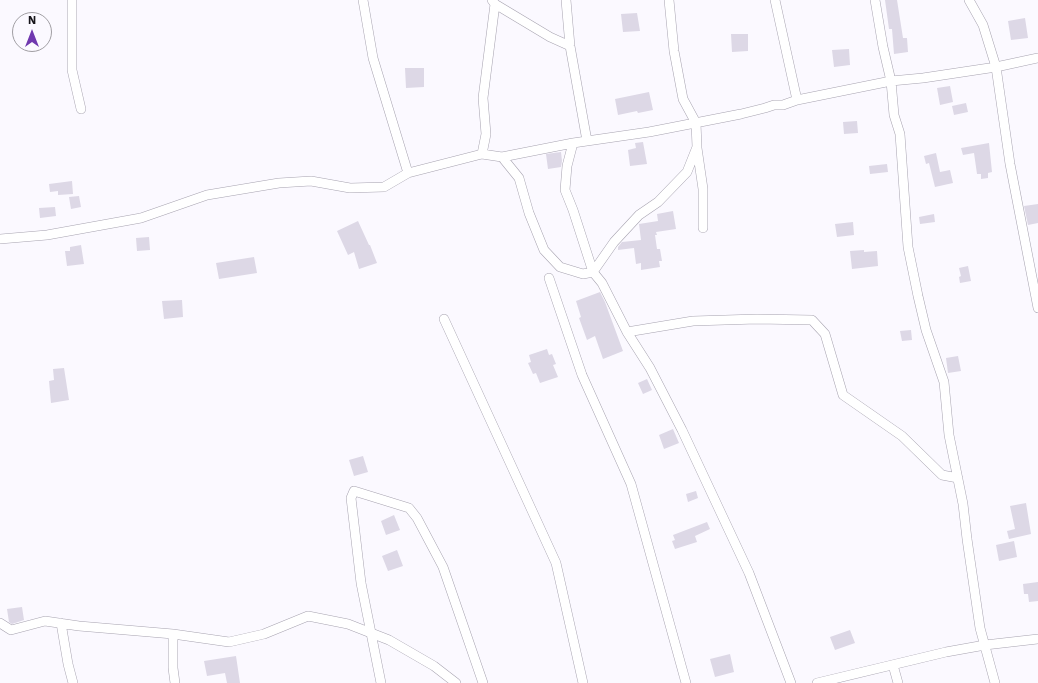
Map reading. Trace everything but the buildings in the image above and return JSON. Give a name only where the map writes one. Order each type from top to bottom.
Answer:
[{"type":"street","points":[[72,0],[72,70],[81,109]]},
{"type":"street","points":[[362,0],[373,58],[408,173]]},
{"type":"street","points":[[566,0],[570,46],[587,141]]},
{"type":"street","points":[[669,0],[674,51],[683,99],[696,123],[697,147],[703,189],[703,228]]},
{"type":"street","points":[[775,0],[797,100]]},
{"type":"street","points":[[875,0],[883,47],[891,81],[894,115],[900,134],[908,247],[921,309],[944,382],[949,435],[963,504],[980,628],[995,683]]},
{"type":"street","points":[[970,0],[983,25],[996,67],[1010,164],[1038,308]]},
{"type":"street","points":[[482,154],[486,134],[483,98],[494,2],[550,37],[570,46]]},
{"type":"street","points":[[0,239],[46,235],[134,220],[207,195],[279,183],[311,180],[350,188],[384,187],[408,173],[482,154],[502,157],[573,143],[649,132],[774,105],[783,105],[797,100],[891,81],[923,78],[996,67],[1038,58]]},
{"type":"street","points":[[573,143],[567,166],[565,190],[593,272],[602,283],[627,332],[650,368],[721,512],[749,574],[791,683]]},
{"type":"street","points":[[502,157],[520,178],[529,213],[544,250],[560,267],[583,274],[593,272],[614,242],[639,215],[658,202],[687,172],[697,147]]},
{"type":"street","points":[[549,278],[582,374],[631,484],[686,683]]},
{"type":"street","points":[[444,319],[556,563],[583,683]]},
{"type":"street","points":[[627,332],[693,321],[812,320],[825,334],[842,395],[902,436],[942,475],[958,478]]},
{"type":"street","points":[[381,683],[360,568],[351,498],[354,491],[409,508],[417,518],[443,567],[483,683]]},
{"type":"street","points":[[0,623],[12,630],[45,621],[173,634],[229,642],[264,634],[308,616],[348,624],[389,640],[434,666],[456,683]]},
{"type":"street","points":[[61,623],[73,683]]},
{"type":"street","points":[[173,634],[173,668],[176,683]]},
{"type":"street","points":[[817,683],[946,652],[985,645],[1038,639]]},
{"type":"street","points":[[893,665],[898,683]]}]
